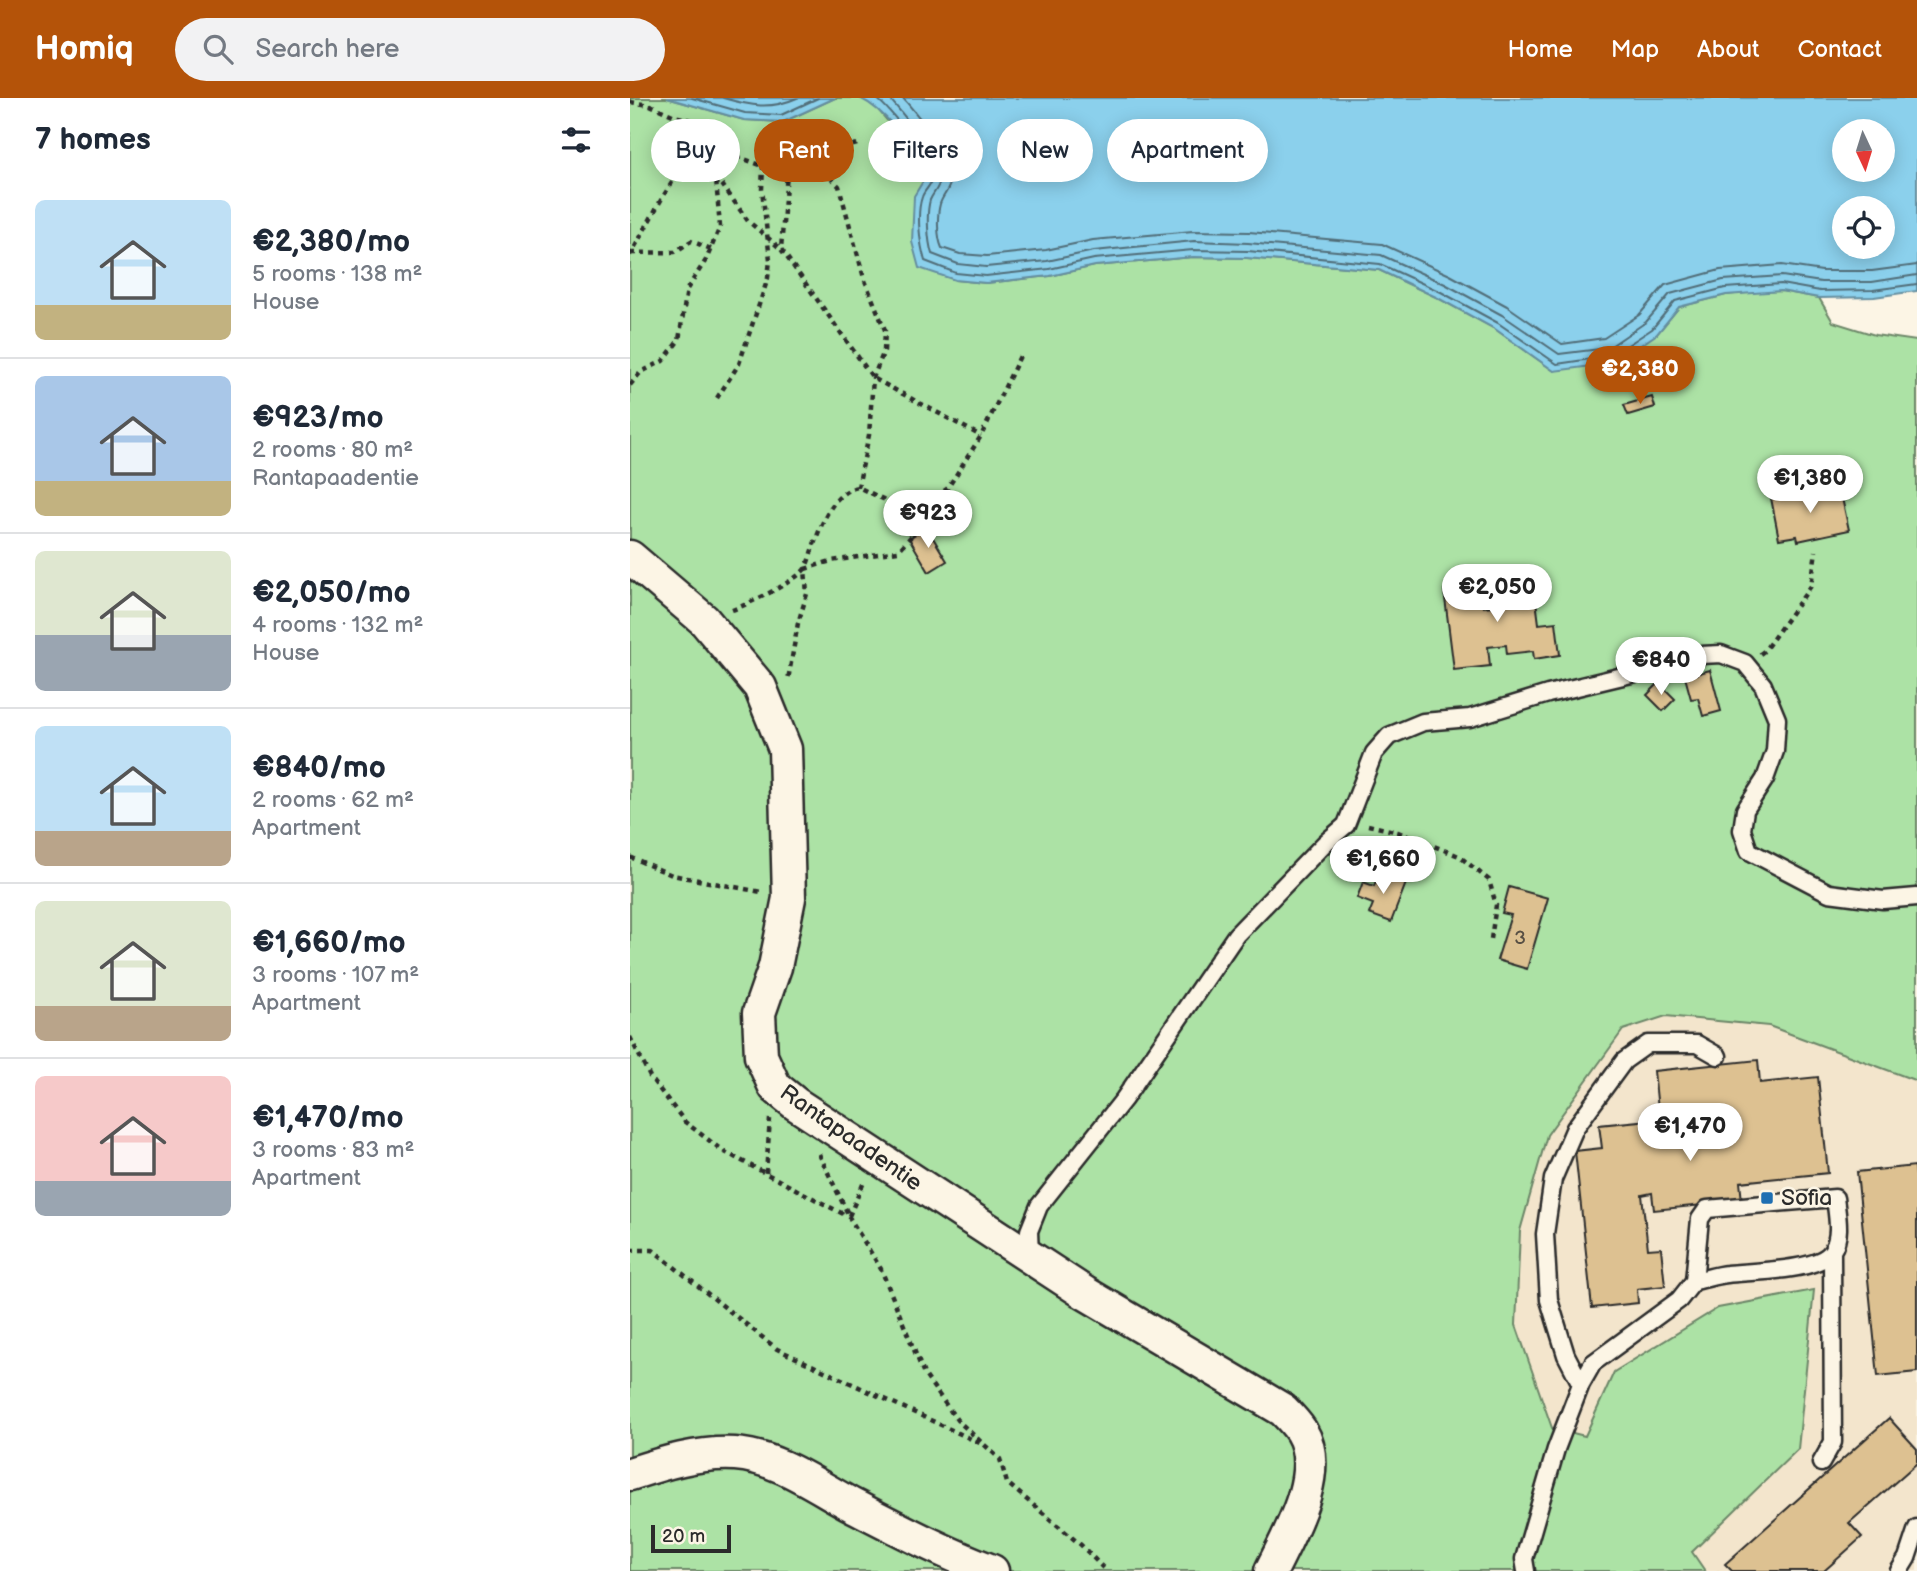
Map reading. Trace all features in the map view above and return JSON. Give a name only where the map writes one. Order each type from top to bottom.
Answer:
[{"type":"street","name":"Rantapaadentie","points":[[630,557],[704,620],[760,687],[785,749],[789,898],[775,967],[759,1013],[761,1056],[775,1087],[796,1104],[1085,1293],[1283,1410],[1302,1432],[1309,1458],[1307,1487],[1296,1518],[1271,1571]]},
{"type":"street","points":[[630,1475],[660,1464],[700,1456],[735,1454],[768,1460],[866,1512],[992,1571]]},
{"type":"lane","points":[[1030,1258],[1029,1231],[1039,1206],[1124,1099],[1236,935],[1325,843],[1346,825],[1374,753],[1389,736],[1423,722],[1470,718],[1548,694],[1652,669],[1681,656],[1721,654],[1745,663],[1763,685],[1777,719],[1775,751],[1765,779],[1745,810],[1742,830],[1749,851],[1829,893],[1883,900],[1917,897]]},
{"type":"lane","points":[[1581,1384],[1566,1355],[1549,1300],[1545,1234],[1553,1179],[1575,1128],[1624,1061],[1648,1044],[1697,1044],[1718,1056]]},
{"type":"lane","points":[[1526,1571],[1524,1559],[1552,1461],[1581,1384],[1593,1363],[1679,1300],[1694,1281],[1700,1219],[1707,1209],[1835,1198],[1838,1238],[1832,1253],[1833,1442],[1821,1463]]},
{"type":"lane","points":[[1694,1281],[1723,1275],[1787,1269],[1822,1260],[1832,1253]]},
{"type":"lane","points":[[1899,1571],[1907,1558],[1917,1528]]},
{"type":"path","points":[[630,102],[650,105],[687,119]]},
{"type":"path","points":[[854,146],[862,144]]},
{"type":"path","points":[[630,254],[673,182]]},
{"type":"path","points":[[630,385],[641,372],[663,361],[679,340],[687,289],[720,227],[716,182]]},
{"type":"path","points":[[720,182],[748,221],[781,248],[873,378],[981,436]]},
{"type":"path","points":[[717,398],[739,364],[768,278],[771,260],[762,182]]},
{"type":"path","points":[[781,248],[786,182]]},
{"type":"path","points":[[835,182],[839,186],[864,278],[885,330],[884,351],[873,378],[869,435],[858,486]]},
{"type":"path","points":[[630,254],[675,251],[691,241],[711,248]]},
{"type":"path","points":[[909,512],[947,489],[981,436],[1020,356]]},
{"type":"path","points":[[704,620],[752,602],[805,569],[831,561],[898,551],[915,532],[909,512],[858,486],[843,493],[822,523],[805,569],[807,594],[798,623],[786,691],[775,724]]},
{"type":"path","points":[[1745,663],[1765,651],[1811,586],[1816,551]]},
{"type":"path","points":[[1346,825],[1366,825],[1398,832],[1459,856],[1489,880],[1496,905],[1491,939]]},
{"type":"path","points":[[630,857],[672,875],[789,898]]},
{"type":"path","points":[[630,1037],[650,1077],[685,1122],[723,1151],[849,1217]]},
{"type":"path","points":[[766,1173],[768,1129],[775,1087]]},
{"type":"path","points":[[818,1151],[849,1217],[881,1269],[924,1374],[957,1420],[1000,1459],[1007,1483],[1082,1545],[1106,1571]]},
{"type":"path","points":[[630,1250],[653,1250],[777,1349],[986,1446]]},
{"type":"shaded area","points":[[1666,1016],[1769,1026],[1917,1081],[1917,1571],[1705,1571],[1691,1553],[1798,1449],[1615,1372],[1585,1436],[1552,1428],[1516,1325],[1520,1231],[1547,1135],[1623,1031]]},
{"type":"green space","points":[[630,98],[667,98],[754,121],[754,182],[854,182],[854,119],[790,119],[835,98],[860,98],[874,105],[886,119],[868,119],[868,182],[926,182],[955,280],[986,283],[1050,276],[1095,266],[1193,257],[1247,258],[1379,270],[1495,329],[1554,371],[1657,334],[1679,307],[1726,295],[1755,292],[1781,291],[1819,298],[1833,322],[1875,335],[1917,341],[1917,1081],[1769,1026],[1666,1016],[1623,1030],[1547,1135],[1520,1231],[1516,1325],[1552,1428],[1585,1436],[1614,1372],[1718,1308],[1814,1290],[1798,1449],[1692,1552],[1705,1571],[630,1571]]},
{"type":"water","points":[[667,98],[835,98],[790,119],[744,120]]},
{"type":"water","points":[[860,98],[1917,98],[1917,291],[1874,297],[1819,298],[1781,291],[1726,295],[1679,307],[1657,334],[1614,363],[1554,371],[1495,329],[1379,270],[1247,258],[1193,257],[1095,266],[1050,276],[986,283],[955,280],[919,268],[912,242],[914,196],[923,182],[983,182],[983,119],[887,119]]},
{"type":"building","points":[[1652,397],[1655,407],[1628,415],[1624,405]]},
{"type":"building","points":[[1840,489],[1849,530],[1798,541],[1797,536],[1779,539],[1771,498],[1805,491],[1806,497]]},
{"type":"building","points":[[927,528],[947,561],[929,572],[909,538]]},
{"type":"building","points":[[1533,577],[1539,624],[1556,622],[1560,655],[1534,659],[1533,651],[1507,654],[1506,645],[1488,647],[1490,666],[1454,670],[1444,590],[1480,585],[1483,607],[1502,605],[1499,582]]},
{"type":"building","points":[[1710,670],[1721,711],[1703,716],[1698,698],[1691,699],[1685,677]]},
{"type":"building","points":[[1659,683],[1675,699],[1663,711],[1647,695]]},
{"type":"building","points":[[1379,873],[1406,883],[1391,922],[1369,914],[1373,904],[1357,898],[1363,882],[1374,886]]},
{"type":"building","points":[[1509,887],[1548,898],[1527,969],[1497,960],[1511,915],[1502,913]]},
{"type":"building","points":[[1758,1060],[1760,1083],[1818,1077],[1828,1173],[1740,1182],[1742,1201],[1654,1210],[1652,1193],[1642,1195],[1648,1249],[1661,1248],[1665,1286],[1637,1289],[1638,1303],[1592,1308],[1575,1151],[1602,1148],[1599,1125],[1659,1119],[1654,1071]]},
{"type":"building","points":[[1915,1166],[1917,1372],[1878,1376],[1857,1172]]},
{"type":"building","points":[[1889,1418],[1917,1449],[1917,1463],[1849,1523],[1862,1537],[1824,1571],[1732,1571],[1725,1564]]},
{"type":"place","name":"Sofia","points":[[1767,1198]]}]
